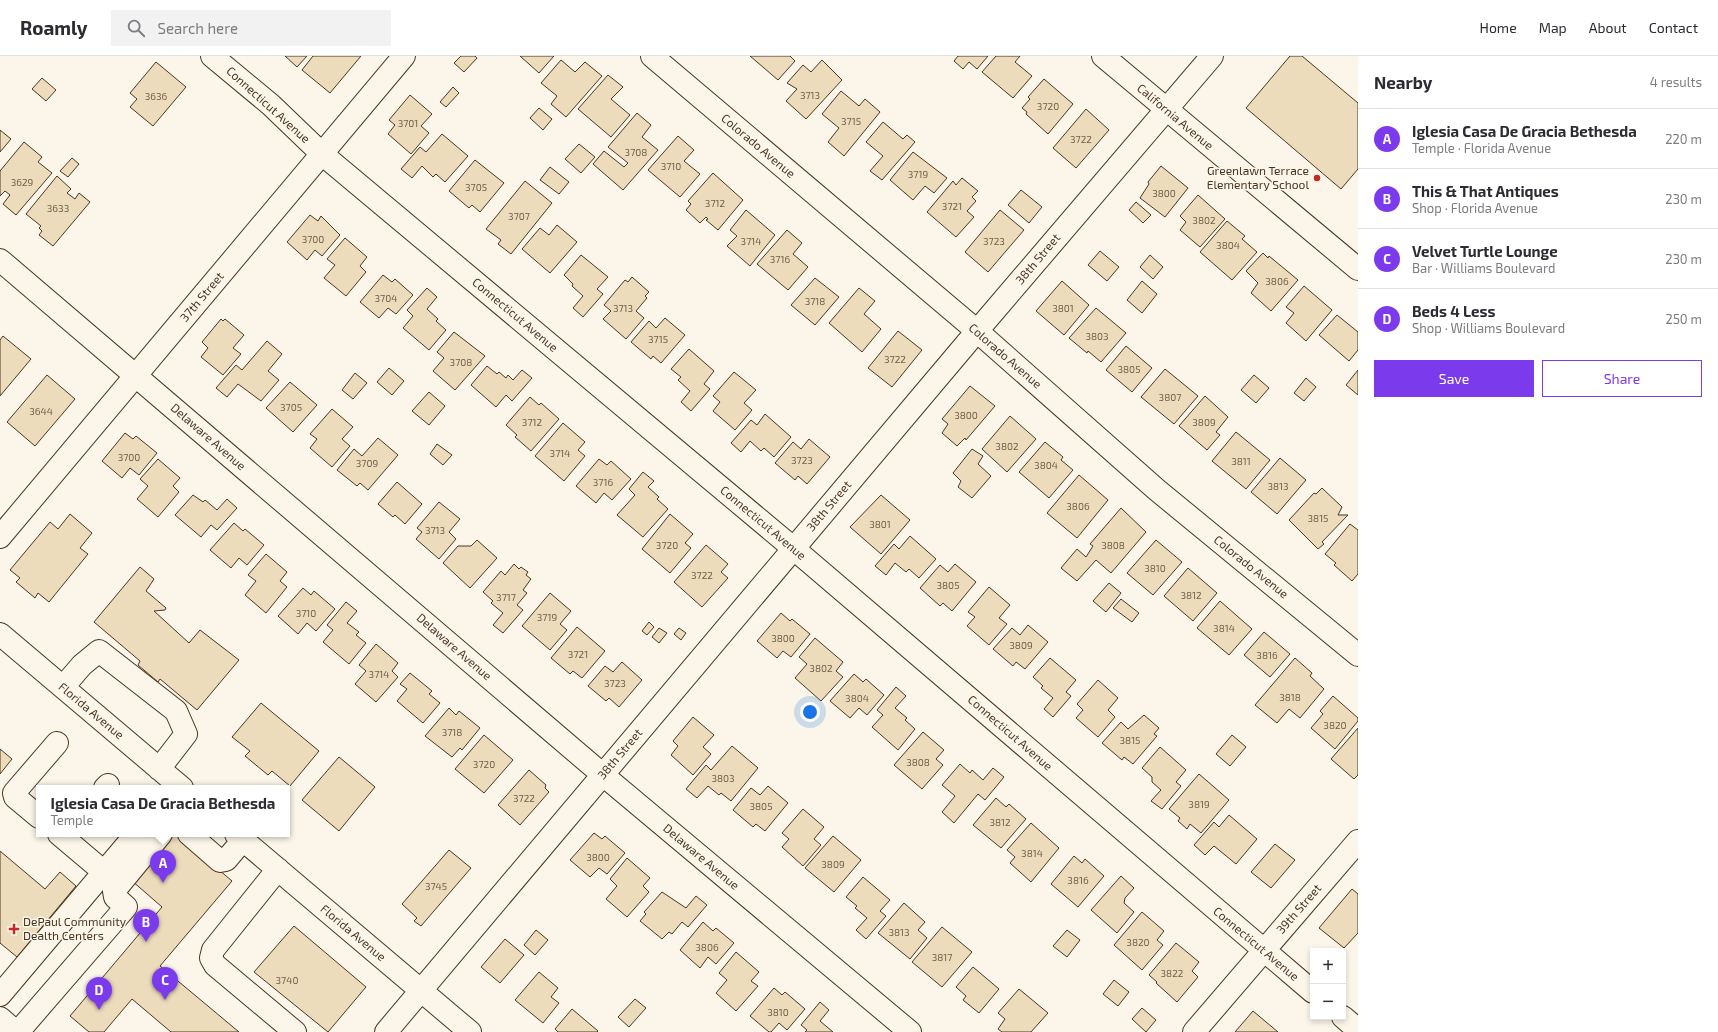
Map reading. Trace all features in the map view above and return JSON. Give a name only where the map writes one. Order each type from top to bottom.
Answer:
[{"type":"street","name":"Connecticut Avenue","points":[[212,56],[271,105],[322,154],[793,548],[1310,989]]},
{"type":"street","name":"37th Street","points":[[0,537],[404,56]]},
{"type":"street","name":"Colorado Avenue","points":[[652,56],[977,331],[1157,490],[1358,655]]},
{"type":"street","name":"California Avenue","points":[[1103,56],[1358,269]]},
{"type":"street","name":"38th Street","points":[[386,1032],[793,548],[1212,56]]},
{"type":"street","name":"Delaware Avenue","points":[[0,260],[603,775],[910,1032]]},
{"type":"street","name":"Florida Avenue","points":[[0,634],[160,769],[177,785]]},
{"type":"street","points":[[63,687],[82,665],[100,651],[176,711],[186,734],[160,769]]},
{"type":"street","points":[[36,814],[15,797],[14,793],[57,743]]},
{"type":"street","points":[[65,837],[104,872]]},
{"type":"street","points":[[0,995],[133,837]]},
{"type":"street","points":[[0,1018],[17,1032],[126,907],[115,897],[114,891],[159,837]]},
{"type":"street","points":[[197,837],[220,860],[226,860],[240,837]]},
{"type":"street","name":"Florida Avenue","points":[[240,837],[470,1032]]},
{"type":"street","name":"39th Street","points":[[1194,1032],[1358,841]]},
{"type":"street","points":[[278,870],[213,950],[211,958],[215,965],[295,1032]]},
{"type":"street","points":[[1346,1020],[1358,1030]]},
{"type":"building","points":[[285,56],[307,56],[297,67]]},
{"type":"building","points":[[313,56],[361,56],[330,93],[302,70]]},
{"type":"building","points":[[461,56],[475,56],[477,58],[464,72],[454,63]]},
{"type":"building","points":[[520,56],[554,56],[539,73]]},
{"type":"building","points":[[750,56],[790,56],[795,61],[778,80]]},
{"type":"building","points":[[958,56],[988,56],[977,69],[969,62],[963,69],[954,61]]},
{"type":"building","points":[[996,56],[1020,56],[1015,62],[1032,76],[1013,98],[982,72]]},
{"type":"building","points":[[1290,56],[1302,56],[1358,103],[1358,169],[1341,189],[1246,108]]},
{"type":"building","points":[[561,60],[575,72],[585,62],[602,76],[566,117],[551,104],[557,96],[541,83]]},
{"type":"building","points":[[822,60],[842,80],[806,119],[786,101],[797,89],[787,83],[803,65],[811,72]]},
{"type":"building","points":[[156,62],[186,87],[153,126],[130,107],[137,99],[130,93]]},
{"type":"building","points":[[608,75],[623,87],[611,99],[630,115],[611,137],[578,109]]},
{"type":"building","points":[[42,78],[56,90],[46,101],[32,89]]},
{"type":"building","points":[[1044,79],[1073,104],[1048,134],[1026,114],[1027,112],[1022,108],[1030,99],[1028,97]]},
{"type":"building","points":[[453,87],[459,93],[446,107],[440,102]]},
{"type":"building","points":[[841,91],[859,106],[865,99],[880,112],[844,156],[828,142],[839,128],[822,114]]},
{"type":"building","points":[[410,95],[432,114],[421,126],[429,133],[411,154],[388,134],[395,125],[389,120]]},
{"type":"building","points":[[539,108],[552,119],[543,130],[530,118]]},
{"type":"building","points":[[1086,109],[1109,130],[1076,168],[1053,148]]},
{"type":"building","points":[[637,113],[651,125],[642,137],[658,150],[623,190],[593,164],[604,151],[624,167],[628,163],[608,147]]},
{"type":"building","points":[[883,122],[903,139],[907,135],[915,142],[882,180],[870,171],[883,156],[866,142]]},
{"type":"building","points":[[0,130],[11,139],[0,152]]},
{"type":"building","points":[[442,134],[468,156],[445,182],[436,174],[433,177],[422,166],[412,178],[401,169],[420,147],[426,152]]},
{"type":"building","points":[[678,136],[694,150],[684,161],[700,174],[680,197],[648,170]]},
{"type":"building","points":[[24,142],[42,157],[38,162],[52,173],[16,215],[3,204],[10,195],[5,191],[0,196],[0,171]]},
{"type":"building","points":[[579,144],[595,157],[581,173],[565,159]]},
{"type":"building","points":[[913,152],[947,178],[934,193],[925,186],[913,200],[890,180]]},
{"type":"building","points":[[72,158],[79,164],[68,177],[60,171]]},
{"type":"building","points":[[475,160],[504,183],[480,212],[472,205],[469,208],[449,191]]},
{"type":"building","points":[[1161,166],[1188,188],[1165,217],[1140,198],[1149,184],[1148,182]]},
{"type":"building","points":[[550,167],[569,182],[559,194],[540,180]]},
{"type":"building","points":[[713,173],[743,200],[718,230],[706,220],[708,219],[706,217],[700,223],[686,210],[691,204],[688,201]]},
{"type":"building","points":[[57,176],[71,189],[67,193],[75,199],[79,193],[90,202],[53,246],[39,235],[42,231],[39,228],[41,226],[26,214]]},
{"type":"building","points":[[962,178],[978,191],[972,197],[976,201],[967,211],[974,217],[956,237],[927,212],[953,181],[956,185]]},
{"type":"building","points":[[525,181],[552,203],[511,254],[498,244],[501,240],[486,229]]},
{"type":"building","points":[[1021,190],[1042,207],[1029,223],[1008,205]]},
{"type":"building","points":[[1198,195],[1225,219],[1200,247],[1180,230],[1186,222],[1180,216]]},
{"type":"building","points":[[1136,202],[1151,215],[1143,223],[1129,210]]},
{"type":"building","points":[[746,210],[775,235],[750,266],[727,246],[737,236],[730,230]]},
{"type":"building","points":[[1000,210],[1024,230],[988,272],[965,252]]},
{"type":"building","points":[[310,215],[318,221],[321,216],[340,235],[322,256],[315,250],[307,260],[287,242]]},
{"type":"building","points":[[1227,221],[1245,236],[1242,239],[1257,252],[1232,280],[1200,252]]},
{"type":"building","points":[[557,225],[577,242],[550,273],[522,249],[540,228],[549,235]]},
{"type":"building","points":[[787,230],[802,243],[793,254],[808,267],[788,290],[757,264]]},
{"type":"building","points":[[345,238],[367,257],[360,266],[366,272],[346,296],[324,278],[335,265],[327,259]]},
{"type":"building","points":[[1100,251],[1119,267],[1107,281],[1088,265]]},
{"type":"building","points":[[1263,253],[1268,258],[1269,256],[1298,280],[1271,311],[1251,293],[1258,283],[1246,271]]},
{"type":"building","points":[[581,255],[608,277],[597,289],[603,294],[583,317],[573,308],[583,296],[572,286],[573,284],[564,275]]},
{"type":"building","points":[[1150,255],[1163,267],[1153,279],[1140,267]]},
{"type":"building","points":[[383,275],[392,282],[395,279],[413,295],[396,314],[388,308],[379,318],[360,302]]},
{"type":"building","points":[[632,277],[649,292],[645,296],[647,298],[636,311],[644,318],[626,339],[603,319],[611,311],[604,305],[625,280],[628,282]]},
{"type":"building","points":[[815,278],[839,297],[815,325],[791,305]]},
{"type":"building","points":[[1062,281],[1089,305],[1064,335],[1036,311]]},
{"type":"building","points":[[1142,281],[1157,294],[1142,313],[1127,300]]},
{"type":"building","points":[[1304,286],[1332,310],[1306,341],[1286,323],[1294,313],[1286,307]]},
{"type":"building","points":[[427,288],[437,297],[427,309],[438,319],[436,321],[446,330],[429,350],[403,328],[413,316],[407,310]]},
{"type":"building","points":[[859,288],[875,301],[864,314],[881,329],[862,352],[829,323]]},
{"type":"building","points":[[1096,308],[1126,333],[1101,362],[1069,338]]},
{"type":"building","points":[[1337,315],[1358,332],[1358,350],[1349,361],[1319,335]]},
{"type":"building","points":[[665,318],[685,335],[661,363],[653,356],[651,359],[631,342],[649,321],[656,328]]},
{"type":"building","points":[[221,319],[223,321],[225,319],[244,335],[233,348],[241,354],[223,375],[201,357],[208,348],[202,342]]},
{"type":"building","points":[[898,331],[922,350],[892,387],[868,368]]},
{"type":"building","points":[[454,332],[485,356],[455,390],[433,371],[444,358],[437,352]]},
{"type":"building","points":[[3,336],[31,359],[0,396],[0,340]]},
{"type":"building","points":[[267,341],[282,354],[268,371],[279,380],[261,401],[238,384],[227,397],[216,388],[236,365],[242,370]]},
{"type":"building","points":[[1126,346],[1152,368],[1132,392],[1106,370]]},
{"type":"building","points":[[689,349],[714,371],[704,384],[710,389],[691,411],[681,402],[690,391],[678,380],[681,377],[671,369]]},
{"type":"building","points":[[487,366],[497,374],[499,372],[506,378],[508,375],[513,380],[522,370],[532,378],[512,401],[506,395],[496,407],[471,385]]},
{"type":"building","points":[[389,368],[404,381],[392,395],[377,382]]},
{"type":"building","points":[[1165,369],[1198,396],[1174,424],[1141,397]]},
{"type":"building","points":[[1358,370],[1358,395],[1346,385]]},
{"type":"building","points":[[734,372],[756,390],[744,403],[752,410],[735,430],[713,411],[720,402],[713,396]]},
{"type":"building","points":[[355,373],[367,383],[353,399],[342,390]]},
{"type":"building","points":[[47,375],[75,399],[35,446],[7,422]]},
{"type":"building","points":[[1254,375],[1269,388],[1256,403],[1241,390]]},
{"type":"building","points":[[1306,378],[1316,387],[1304,401],[1294,393]]},
{"type":"building","points":[[290,382],[317,405],[293,432],[266,408]]},
{"type":"building","points":[[970,386],[995,406],[966,440],[965,438],[957,446],[942,433],[948,424],[942,419]]},
{"type":"building","points":[[429,392],[445,406],[429,425],[412,411]]},
{"type":"building","points":[[1205,396],[1228,417],[1216,432],[1220,435],[1207,450],[1179,426]]},
{"type":"building","points":[[530,397],[539,405],[541,403],[559,419],[531,451],[515,437],[517,435],[506,425]]},
{"type":"building","points":[[332,409],[353,427],[342,439],[350,446],[332,467],[310,448],[317,439],[310,434]]},
{"type":"building","points":[[765,414],[791,437],[774,457],[764,448],[761,451],[750,441],[741,452],[731,443],[751,420],[757,425]]},
{"type":"building","points":[[1010,416],[1036,439],[1007,472],[982,449]]},
{"type":"building","points":[[563,423],[585,442],[578,450],[585,456],[564,481],[535,456]]},
{"type":"building","points":[[1236,432],[1270,460],[1246,489],[1212,461]]},
{"type":"building","points":[[125,433],[133,439],[136,436],[157,453],[139,475],[130,468],[122,478],[102,461]]},
{"type":"building","points":[[378,438],[398,455],[368,490],[360,483],[357,486],[337,470],[354,449],[362,456]]},
{"type":"building","points":[[809,439],[830,457],[807,484],[798,476],[795,480],[775,463],[793,442],[801,449]]},
{"type":"building","points":[[1045,442],[1063,457],[1061,460],[1073,470],[1049,498],[1019,472]]},
{"type":"building","points":[[437,444],[452,455],[443,465],[430,454]]},
{"type":"building","points":[[972,449],[983,456],[978,464],[991,476],[972,498],[958,487],[961,481],[953,473]]},
{"type":"building","points":[[1280,458],[1306,480],[1277,514],[1251,492]]},
{"type":"building","points":[[158,459],[180,478],[173,486],[179,492],[158,517],[137,499],[148,486],[140,479]]},
{"type":"building","points":[[599,459],[607,465],[611,461],[631,479],[612,500],[604,493],[596,503],[576,486]]},
{"type":"building","points":[[643,472],[654,481],[648,487],[659,497],[657,499],[668,509],[643,537],[617,515],[635,495],[629,489]]},
{"type":"building","points":[[1079,475],[1108,500],[1077,538],[1047,513]]},
{"type":"building","points":[[397,482],[422,504],[405,524],[395,515],[393,517],[378,504]]},
{"type":"building","points":[[1322,488],[1342,507],[1338,515],[1348,515],[1322,542],[1324,544],[1318,549],[1289,520],[1314,493],[1316,494]]},
{"type":"building","points":[[193,495],[203,502],[205,500],[217,510],[227,499],[237,508],[217,530],[211,525],[201,537],[175,515]]},
{"type":"building","points":[[881,495],[910,520],[881,554],[850,527]]},
{"type":"building","points":[[439,502],[460,519],[449,532],[456,539],[439,559],[416,539],[422,532],[417,528]]},
{"type":"building","points":[[1121,508],[1146,532],[1111,573],[1096,560],[1077,581],[1061,568],[1077,549],[1086,557],[1093,546],[1090,544]]},
{"type":"building","points":[[70,514],[92,533],[80,548],[88,554],[49,602],[38,593],[35,598],[16,582],[20,578],[10,570],[50,522],[58,529]]},
{"type":"building","points":[[670,514],[693,534],[685,543],[691,548],[670,573],[642,549]]},
{"type":"building","points":[[234,523],[243,531],[245,529],[264,545],[247,565],[239,558],[231,568],[210,550]]},
{"type":"building","points":[[1350,524],[1358,530],[1358,574],[1352,581],[1334,565],[1336,563],[1325,554]]},
{"type":"building","points":[[910,536],[936,559],[919,578],[909,569],[906,572],[895,563],[886,575],[875,566],[894,544],[899,549]]},
{"type":"building","points":[[477,540],[497,558],[470,588],[443,563],[458,546],[471,546]]},
{"type":"building","points":[[1156,540],[1182,562],[1153,595],[1127,573]]},
{"type":"building","points":[[706,545],[728,564],[721,572],[728,578],[702,607],[674,582]]},
{"type":"building","points":[[266,554],[287,572],[280,581],[287,587],[266,613],[245,595],[256,581],[248,575]]},
{"type":"building","points":[[514,564],[519,569],[521,567],[528,572],[526,575],[531,579],[523,590],[527,593],[517,605],[523,610],[503,633],[493,625],[503,613],[491,603],[493,601],[483,592],[501,571],[505,575]]},
{"type":"building","points":[[955,564],[976,582],[952,611],[943,603],[940,606],[920,588],[940,565],[948,572]]},
{"type":"building","points":[[140,567],[154,579],[146,591],[166,608],[165,610],[154,611],[189,643],[200,630],[239,660],[197,710],[160,679],[158,682],[138,665],[140,661],[94,622]]},
{"type":"building","points":[[1188,568],[1217,593],[1193,621],[1164,596]]},
{"type":"building","points":[[1109,583],[1121,593],[1106,612],[1093,601]]},
{"type":"building","points":[[989,587],[1010,605],[999,618],[1007,624],[989,645],[967,626],[975,617],[968,612]]},
{"type":"building","points":[[303,588],[311,595],[314,591],[335,609],[316,631],[307,623],[298,634],[278,616]]},
{"type":"building","points":[[550,593],[571,611],[560,624],[567,630],[550,650],[522,626]]},
{"type":"building","points":[[1121,599],[1139,613],[1132,622],[1113,608]]},
{"type":"building","points":[[1220,601],[1252,629],[1229,655],[1197,628]]},
{"type":"building","points":[[346,602],[357,611],[347,623],[359,632],[356,635],[366,643],[349,664],[323,642],[333,630],[327,625]]},
{"type":"building","points":[[781,613],[790,621],[792,619],[810,634],[791,657],[783,651],[777,658],[757,641]]},
{"type":"building","points":[[649,622],[654,627],[647,635],[642,631]]},
{"type":"building","points":[[1028,625],[1048,642],[1025,669],[1016,662],[1013,666],[993,649],[1012,628],[1020,635]]},
{"type":"building","points":[[577,627],[605,651],[582,678],[573,671],[570,674],[551,658]]},
{"type":"building","points":[[659,628],[667,633],[659,643],[652,637]]},
{"type":"building","points":[[679,628],[686,633],[681,640],[674,634]]},
{"type":"building","points":[[1264,632],[1290,654],[1270,677],[1244,655]]},
{"type":"building","points":[[815,638],[843,662],[836,671],[843,677],[821,701],[795,678],[807,664],[799,657]]},
{"type":"building","points":[[376,644],[398,663],[392,671],[398,677],[376,702],[355,684],[366,671],[359,665]]},
{"type":"building","points":[[1050,658],[1076,680],[1066,692],[1071,696],[1053,717],[1044,709],[1053,698],[1041,688],[1043,686],[1033,677]]},
{"type":"building","points":[[1295,658],[1312,673],[1310,676],[1324,689],[1300,718],[1289,709],[1277,723],[1255,705]]},
{"type":"building","points":[[622,662],[642,680],[619,707],[609,698],[606,701],[588,686],[605,666],[613,672]]},
{"type":"building","points":[[410,673],[432,691],[429,694],[440,703],[423,723],[397,701],[407,689],[400,684]]},
{"type":"building","points":[[854,674],[863,682],[866,679],[884,695],[867,715],[859,708],[850,718],[830,701]]},
{"type":"building","points":[[1098,680],[1118,698],[1108,710],[1115,717],[1098,737],[1076,718],[1083,710],[1077,704]]},
{"type":"building","points":[[896,687],[906,696],[895,708],[907,718],[905,720],[915,729],[898,750],[872,727],[883,715],[877,710]]},
{"type":"building","points":[[1333,696],[1358,718],[1358,721],[1335,749],[1311,728],[1323,714],[1320,711]]},
{"type":"building","points":[[261,703],[319,751],[290,786],[272,771],[268,775],[245,756],[250,751],[232,737]]},
{"type":"building","points":[[449,708],[456,715],[459,711],[480,728],[462,750],[460,748],[452,757],[425,736]]},
{"type":"building","points":[[1144,715],[1159,728],[1154,734],[1157,736],[1133,764],[1124,757],[1122,760],[1102,743],[1121,722],[1128,729]]},
{"type":"building","points":[[693,717],[714,735],[703,747],[711,754],[693,775],[671,755],[678,746],[673,741]]},
{"type":"building","points":[[1358,728],[1358,775],[1354,779],[1331,759]]},
{"type":"building","points":[[923,732],[944,750],[936,759],[943,765],[922,789],[894,765]]},
{"type":"building","points":[[484,735],[513,760],[484,793],[455,769]]},
{"type":"building","points":[[1232,735],[1246,747],[1230,766],[1216,754]]},
{"type":"building","points":[[732,746],[758,768],[731,801],[721,793],[719,795],[708,786],[697,798],[686,789],[706,765],[711,770]]},
{"type":"building","points":[[1160,747],[1186,770],[1176,782],[1181,786],[1162,809],[1151,801],[1161,790],[1152,782],[1152,777],[1142,768]]},
{"type":"building","points":[[0,749],[12,759],[0,774]]},
{"type":"building","points":[[339,757],[375,787],[339,831],[302,800]]},
{"type":"building","points":[[960,764],[970,773],[972,770],[983,780],[993,768],[1004,777],[985,800],[978,794],[954,823],[942,812],[955,796],[942,785]]},
{"type":"building","points":[[529,770],[546,785],[545,788],[549,792],[520,825],[498,805]]},
{"type":"building","points":[[1199,774],[1229,800],[1201,833],[1190,824],[1187,829],[1178,821],[1180,818],[1169,809]]},
{"type":"building","points":[[768,786],[788,803],[765,831],[756,824],[753,827],[733,810],[751,788],[760,795]]},
{"type":"building","points":[[996,798],[1006,807],[1009,804],[1026,819],[1001,848],[973,825]]},
{"type":"building","points":[[803,809],[824,827],[814,839],[821,845],[803,866],[782,847],[789,839],[782,833]]},
{"type":"building","points":[[1229,815],[1257,839],[1236,864],[1214,846],[1205,855],[1194,845],[1214,822],[1219,827]]},
{"type":"building","points":[[1031,823],[1059,848],[1031,882],[1010,863],[1015,857],[1007,850]]},
{"type":"building","points":[[594,833],[602,839],[605,836],[625,853],[607,874],[599,868],[590,877],[570,860]]},
{"type":"building","points":[[833,836],[861,860],[834,892],[805,868]]},
{"type":"building","points":[[167,837],[181,837],[232,881],[160,966],[239,1032],[171,1032],[132,999],[104,1032],[89,1032],[70,1016],[162,907],[131,880]]},
{"type":"building","points":[[1275,844],[1295,860],[1271,888],[1251,872]]},
{"type":"building","points":[[449,850],[471,868],[421,926],[414,921],[417,918],[402,904]]},
{"type":"building","points":[[0,851],[45,889],[60,872],[76,886],[17,957],[0,943]]},
{"type":"building","points":[[1074,856],[1082,863],[1085,859],[1104,876],[1078,907],[1051,884]]},
{"type":"building","points":[[627,858],[650,878],[643,886],[649,892],[627,917],[606,899],[617,886],[610,879]]},
{"type":"building","points":[[1121,876],[1134,888],[1125,898],[1124,903],[1134,912],[1117,933],[1091,910]]},
{"type":"building","points":[[863,877],[890,900],[880,911],[886,916],[866,939],[856,930],[867,918],[855,908],[857,906],[846,897]]},
{"type":"building","points":[[1352,889],[1358,894],[1358,933],[1344,948],[1319,928]]},
{"type":"building","points":[[662,892],[686,908],[696,896],[707,905],[688,927],[682,922],[672,934],[669,932],[662,939],[640,921],[646,914],[644,912]]},
{"type":"building","points":[[904,903],[925,922],[918,930],[927,938],[910,959],[878,933]]},
{"type":"building","points":[[1142,912],[1164,931],[1157,940],[1163,945],[1142,970],[1114,945]]},
{"type":"building","points":[[703,922],[713,931],[716,928],[734,943],[716,964],[708,957],[700,968],[680,950]]},
{"type":"building","points":[[294,926],[366,987],[328,1032],[254,972]]},
{"type":"building","points":[[942,927],[972,952],[942,987],[912,962]]},
{"type":"building","points":[[536,930],[548,940],[535,955],[524,945]]},
{"type":"building","points":[[1067,930],[1080,940],[1067,957],[1053,946]]},
{"type":"building","points":[[505,939],[524,955],[500,983],[481,967]]},
{"type":"building","points":[[1176,943],[1199,962],[1192,971],[1198,977],[1177,1002],[1149,975]]},
{"type":"building","points":[[736,952],[759,972],[751,981],[758,986],[736,1011],[716,993],[727,980],[719,973]]},
{"type":"building","points":[[973,967],[999,989],[979,1013],[963,1000],[966,996],[956,987]]},
{"type":"building","points":[[539,972],[558,988],[551,997],[559,1003],[543,1023],[515,1000]]},
{"type":"building","points":[[1114,980],[1129,992],[1118,1006],[1103,994]]},
{"type":"building","points":[[774,988],[782,995],[785,992],[805,1009],[787,1030],[779,1023],[771,1032],[769,1032],[750,1016]]},
{"type":"building","points":[[1019,989],[1048,1013],[1031,1032],[1002,1032],[998,1029],[1005,1019],[998,1013]]},
{"type":"building","points":[[635,999],[646,1008],[629,1027],[618,1017]]},
{"type":"building","points":[[820,1002],[829,1010],[820,1021],[833,1032],[805,1032],[807,1030],[801,1025]]},
{"type":"building","points":[[1142,1008],[1156,1020],[1146,1032],[1132,1019]]},
{"type":"building","points":[[572,1009],[598,1031],[558,1032],[555,1029]]},
{"type":"building","points":[[1253,1011],[1278,1032],[1235,1032]]},
{"type":"place","name":"Greenlawn Terrace Elementary School","points":[[1317,178]]},
{"type":"place","name":"Iglesia Casa De Gracia Bethesda","points":[[163,883]]},
{"type":"place","name":"DePaul Community Dealth Centers","points":[[14,929]]},
{"type":"place","name":"This & That Antiques","points":[[146,942]]},
{"type":"place","name":"Velvet Turtle Lounge","points":[[165,1000]]},
{"type":"place","name":"Beds 4 Less","points":[[99,1010]]}]
